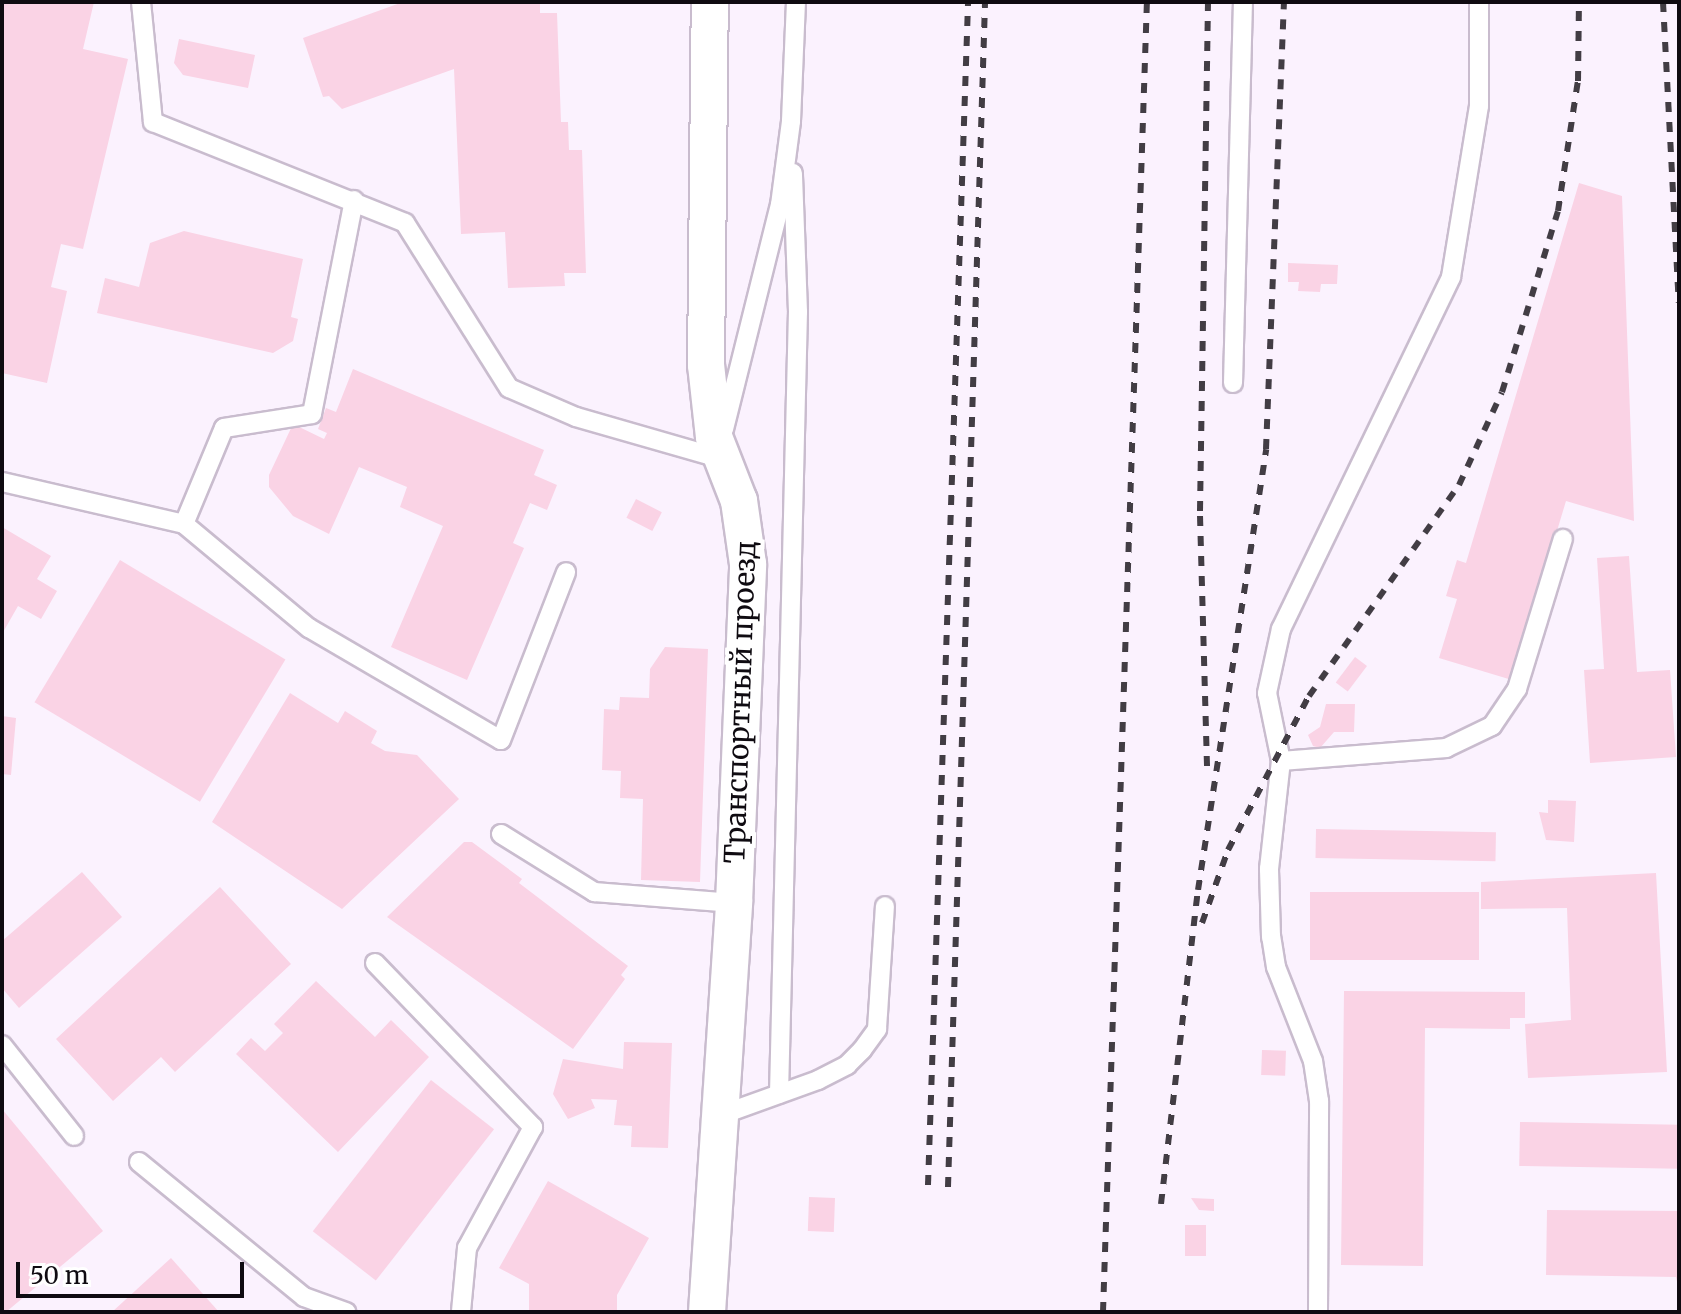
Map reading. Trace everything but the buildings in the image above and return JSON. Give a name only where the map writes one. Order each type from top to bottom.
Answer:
[{"type":"street","name":"Транспортный проезд","points":[[707,1312],[734,903],[748,564],[739,501],[719,458],[706,365],[710,2]]},
{"type":"lane","points":[[141,2],[153,122],[405,223],[509,388],[576,417],[719,458],[736,367],[780,205],[791,121]]},
{"type":"lane","points":[[779,1094],[798,312],[791,121],[796,2]]},
{"type":"lane","points":[[1233,383],[1243,2]]},
{"type":"lane","points":[[1318,1312],[1317,1080],[1276,967],[1267,904],[1281,761],[1267,693],[1281,629],[1451,277],[1479,106],[1479,2]]},
{"type":"lane","points":[[184,524],[224,428],[312,414],[354,200]]},
{"type":"lane","points":[[2,482],[184,524],[309,628],[501,740],[566,572]]},
{"type":"lane","points":[[1281,761],[1446,748],[1492,726],[1517,689],[1563,539]]},
{"type":"lane","points":[[501,834],[594,892],[734,903]]},
{"type":"lane","points":[[721,1115],[847,1065],[877,1029],[885,906]]},
{"type":"lane","points":[[375,963],[533,1127],[467,1248],[461,1312]]},
{"type":"lane","points":[[2,1045],[74,1136]]},
{"type":"lane","points":[[139,1162],[304,1297],[346,1312]]},
{"type":"railway","points":[[928,1185],[968,2]]},
{"type":"railway","points":[[948,1187],[985,2]]},
{"type":"railway","points":[[1103,1312],[1147,2]]},
{"type":"railway","points":[[1207,766],[1200,511],[1208,2]]},
{"type":"railway","points":[[1161,1204],[1198,890],[1266,449],[1284,2]]},
{"type":"railway","points":[[1202,923],[1228,850],[1309,696],[1459,485],[1502,392],[1558,211],[1578,81],[1579,2]]},
{"type":"railway","points":[[1663,2],[1679,303]]}]
